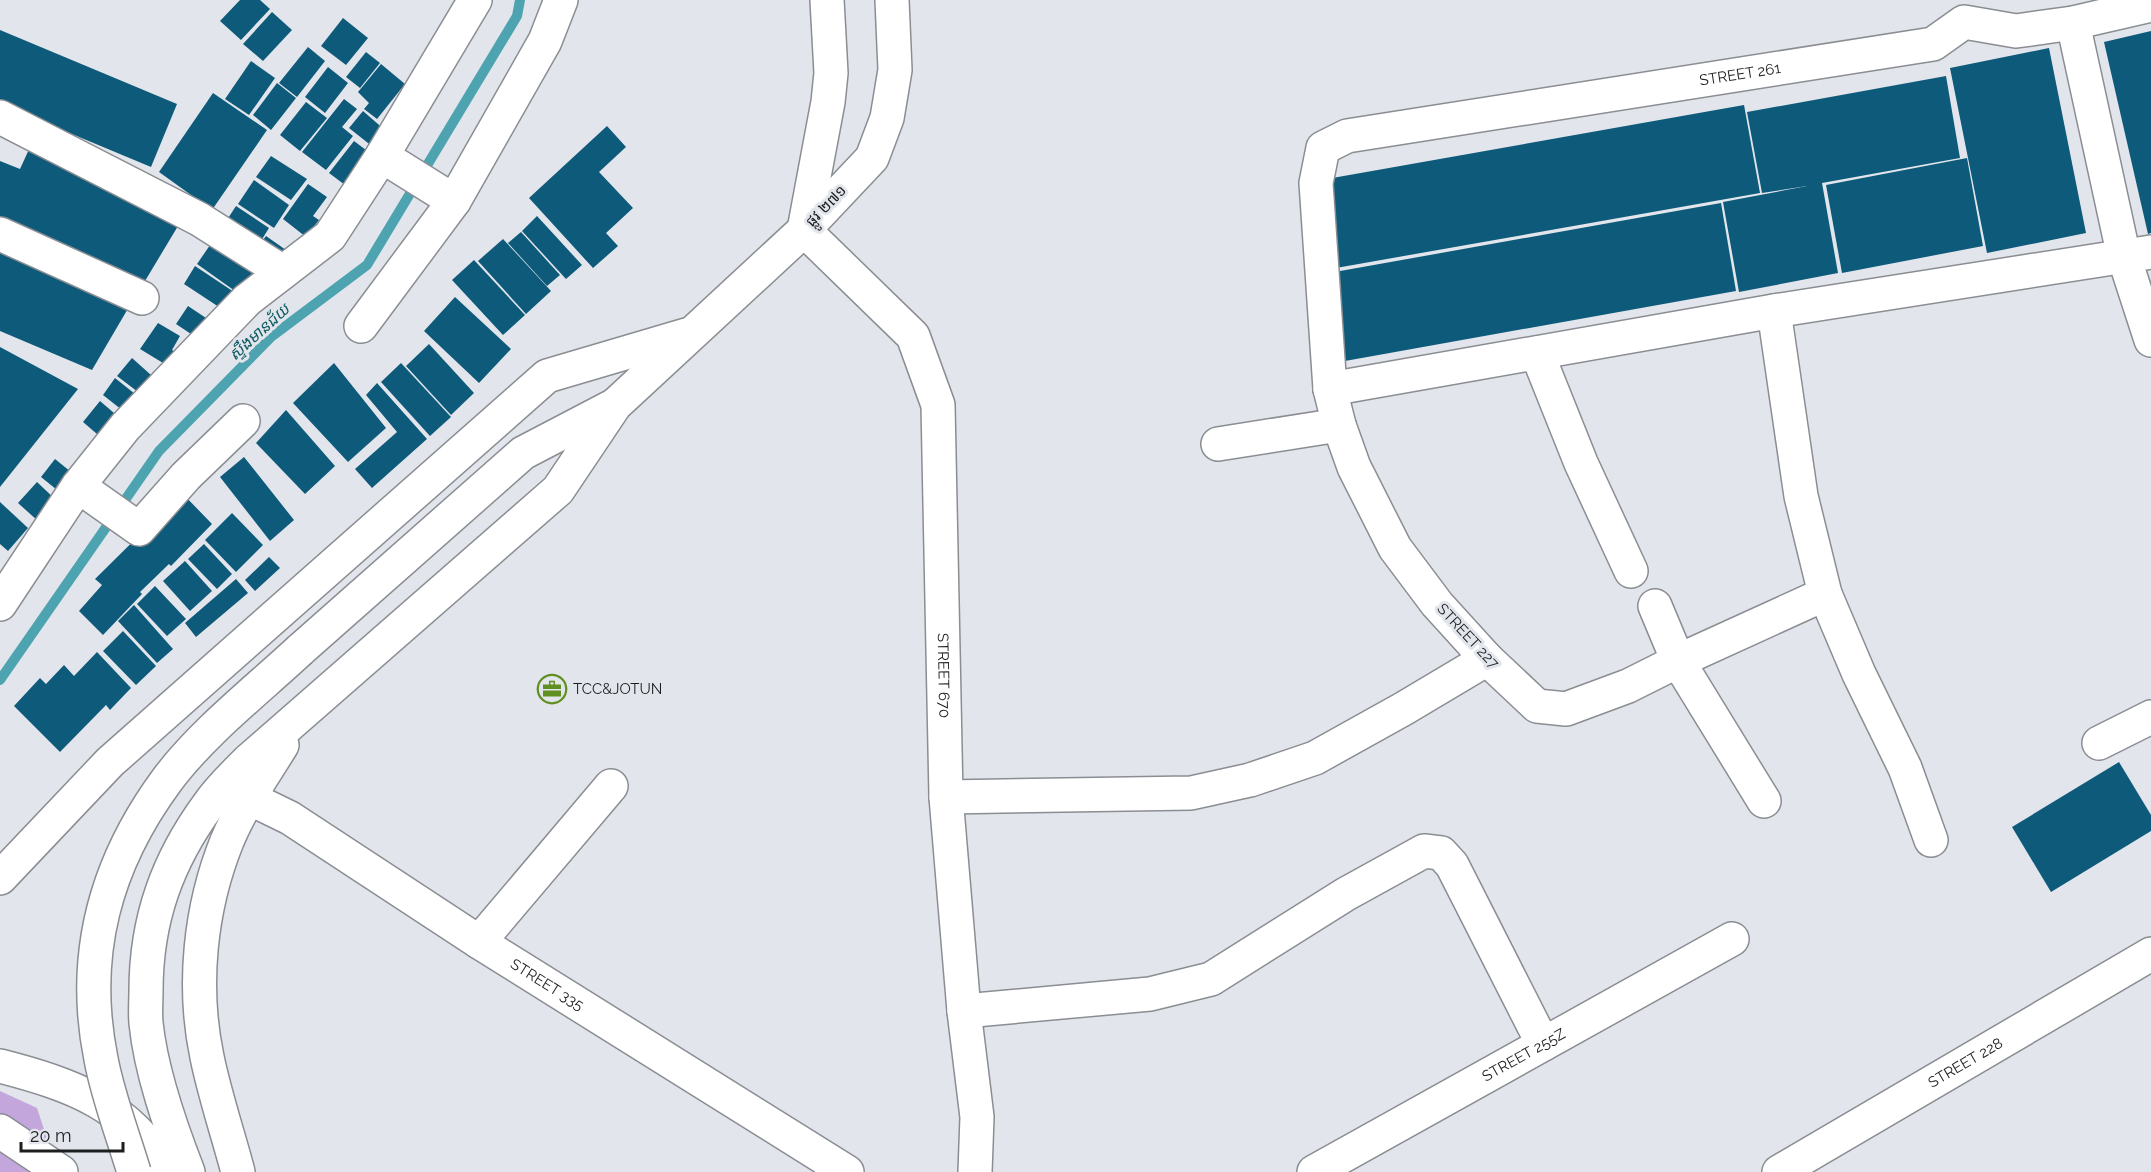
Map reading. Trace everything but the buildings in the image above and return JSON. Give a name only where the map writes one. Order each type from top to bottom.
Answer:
[{"type":"street","points":[[0,604],[86,492],[133,418],[247,300],[330,236],[391,162],[475,0]]},
{"type":"street","points":[[361,326],[545,41],[561,0]]},
{"type":"street","name":"ផ្លូវ ២៧១","points":[[804,230],[828,102],[831,73],[827,0]]},
{"type":"street","name":"ផ្លូវ ២៧១","points":[[804,230],[872,158],[887,118],[895,70],[892,0]]},
{"type":"street","name":"STREET 261","points":[[1323,148],[1347,136],[1933,44],[1960,11],[2016,31],[2073,23],[2151,5]]},
{"type":"street","points":[[2073,23],[2137,255],[2151,340]]},
{"type":"street","points":[[0,117],[198,219],[283,272]]},
{"type":"street","name":"STREET 227","points":[[1323,148],[1316,183],[1330,389],[1339,425],[1354,467],[1395,548],[1437,604],[1487,659],[1537,706],[1566,709],[1628,686],[1825,594]]},
{"type":"street","points":[[391,162],[445,195]]},
{"type":"street","points":[[188,1172],[166,1115],[146,1023],[146,969],[150,932],[163,887],[183,842],[210,802],[249,759],[558,490],[615,405],[804,230]]},
{"type":"street","name":"STREET 670","points":[[804,230],[913,336],[938,405],[946,797],[964,1011],[977,1117],[975,1172]]},
{"type":"street","points":[[0,234],[142,298]]},
{"type":"street","points":[[1330,389],[1774,311],[2137,255]]},
{"type":"street","points":[[1774,311],[1801,496],[1825,594],[1859,674],[1905,768],[1931,840]]},
{"type":"street","points":[[0,878],[110,762],[547,376],[693,333]]},
{"type":"street","points":[[1537,353],[1581,463],[1631,572]]},
{"type":"street","points":[[134,1172],[101,1060],[94,997],[96,950],[103,909],[114,873],[136,826],[168,779],[203,740],[300,650],[523,453],[615,405]]},
{"type":"street","points":[[86,492],[139,529],[186,476],[243,421]]},
{"type":"street","points":[[1218,444],[1339,425]]},
{"type":"street","points":[[1655,606],[1678,661],[1764,801]]},
{"type":"street","points":[[946,797],[1191,793],[1250,780],[1315,758],[1487,659]]},
{"type":"street","points":[[238,1172],[206,1056],[199,1002],[201,942],[213,882],[227,840],[249,798],[303,711]]},
{"type":"street","points":[[2099,743],[2151,717]]},
{"type":"street","points":[[479,942],[611,786]]},
{"type":"street","name":"STREET 335","points":[[249,798],[290,818],[479,942],[847,1172]]},
{"type":"street","points":[[964,1011],[1150,994],[1211,979],[1346,894],[1424,851],[1441,853],[1452,865],[1543,1044]]},
{"type":"street","name":"STREET 255Z","points":[[1314,1172],[1732,939]]},
{"type":"street","name":"STREET 228","points":[[1779,1172],[2151,954]]},
{"type":"street","points":[[0,1066],[46,1078],[94,1098],[126,1120],[156,1151],[168,1172]]},
{"type":"street","points":[[0,1131],[61,1172]]},
{"type":"shaded area","points":[[0,1091],[37,1108],[58,1172],[0,1172]]},
{"type":"waterway","name":"ស្ទឹងមានជ័យ","points":[[0,680],[159,451],[271,337],[367,265],[517,16],[520,0]]},
{"type":"place","name":"TCC&JOTUN","points":[[552,689]]}]
